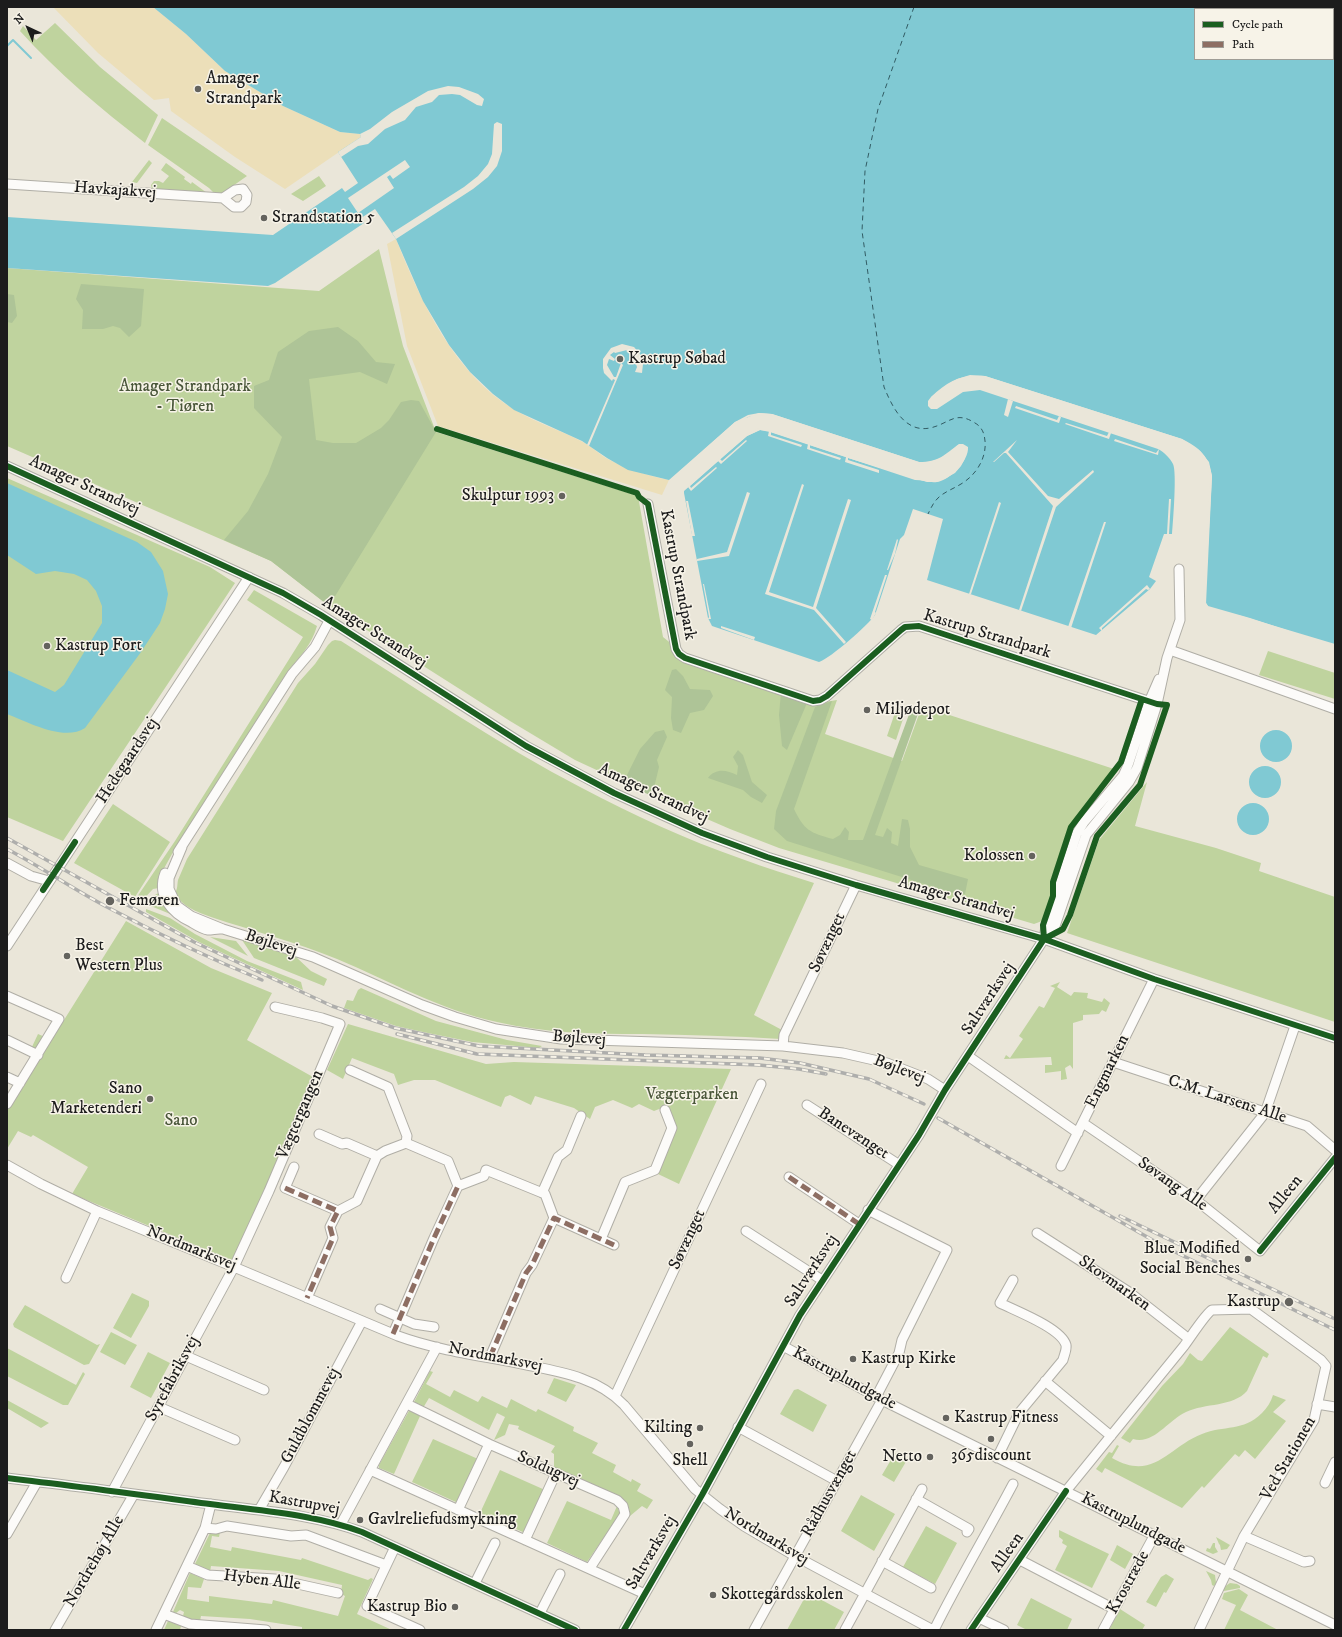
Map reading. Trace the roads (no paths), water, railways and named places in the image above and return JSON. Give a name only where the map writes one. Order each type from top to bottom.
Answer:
[{"type":"street","name":"Havkajakvej","points":[[7,184],[222,198]]},
{"type":"street","name":"Amager Strandvej","points":[[7,466],[283,593],[526,746],[614,793],[702,833],[767,857],[856,885],[1044,940],[1154,979],[1335,1038]]},
{"type":"street","name":"Kastrup Strandpark","points":[[648,504],[676,648],[679,654],[684,658],[813,701],[820,700],[827,696],[905,627],[919,626],[1153,703]]},
{"type":"street","points":[[1044,940],[1054,928],[1086,835],[1129,782],[1137,768],[1153,703],[1180,620],[1179,569]]},
{"type":"street","name":"Hedegaardsvej","points":[[7,946],[249,577]]},
{"type":"street","name":"Bøjlevej","points":[[329,621],[315,647],[292,674],[182,847],[168,866],[163,879],[162,890],[165,901],[183,919],[207,930],[223,929],[313,957],[422,1005],[455,1017],[496,1029],[561,1039],[783,1046],[843,1053],[888,1063],[928,1079],[945,1090]]},
{"type":"street","points":[[1169,654],[1335,709]]},
{"type":"street","points":[[7,863],[31,876],[49,881]]},
{"type":"street","name":"Søvænget","points":[[783,1046],[784,1035],[856,885]]},
{"type":"street","name":"Saltværksvej","points":[[624,1630],[702,1495],[800,1315],[1044,940]]},
{"type":"street","name":"Engmarken","points":[[1061,1166],[1154,979]]},
{"type":"street","points":[[7,996],[59,1019],[7,1104]]},
{"type":"street","name":"Vægtergangen","points":[[234,1267],[269,1191],[340,1024],[322,1018],[275,1007]]},
{"type":"street","points":[[1196,1200],[1265,1113],[1296,1026]]},
{"type":"street","points":[[7,1040],[38,1055]]},
{"type":"street","points":[[968,1056],[1078,1133]]},
{"type":"street","name":"C.M. Larsens Alle","points":[[1113,1062],[1307,1126],[1335,1150]]},
{"type":"street","points":[[350,1070],[388,1087],[407,1136],[406,1143]]},
{"type":"street","points":[[7,1077],[20,1083]]},
{"type":"street","name":"Søvænget","points":[[615,1396],[761,1084]]},
{"type":"street","name":"Banevænget","points":[[807,1105],[898,1164]]},
{"type":"street","points":[[601,1239],[626,1182],[655,1170],[672,1128],[665,1110]]},
{"type":"street","points":[[542,1193],[558,1157],[567,1150],[581,1116]]},
{"type":"street","name":"Søvang Alle","points":[[1083,1123],[1196,1200],[1260,1250]]},
{"type":"street","points":[[320,1134],[342,1144],[347,1143],[377,1156]]},
{"type":"street","points":[[307,1298],[333,1238],[330,1228],[338,1211],[357,1202],[377,1156],[385,1151],[406,1143],[448,1161],[458,1186]]},
{"type":"street","name":"Alleen","points":[[1260,1250],[1335,1158]]},
{"type":"street","name":"Nordmarksvej","points":[[7,1165],[97,1212],[414,1342],[575,1375],[603,1388],[615,1396],[695,1489],[744,1526],[864,1594],[933,1630],[972,1556],[981,1545],[1013,1484]]},
{"type":"street","points":[[294,1167],[285,1188],[338,1211]]},
{"type":"street","points":[[393,1334],[458,1186],[484,1176],[486,1170],[545,1194],[554,1218],[532,1266],[526,1273],[490,1357]]},
{"type":"street","points":[[789,1177],[859,1224]]},
{"type":"street","name":"Rådhusvænget","points":[[754,1630],[837,1481],[879,1398],[899,1353],[901,1345],[947,1250],[868,1210]]},
{"type":"street","points":[[66,1278],[97,1212]]},
{"type":"street","points":[[554,1218],[614,1245]]},
{"type":"street","points":[[746,1231],[822,1280]]},
{"type":"street","name":"Skovmarken","points":[[1038,1233],[1129,1292],[1189,1339]]},
{"type":"street","name":"Syrefabriksvej","points":[[112,1492],[234,1267]]},
{"type":"street","points":[[997,1458],[1020,1414],[1063,1360],[1066,1346],[1060,1335],[1054,1330],[1000,1303],[1012,1280]]},
{"type":"street","points":[[380,1309],[414,1324],[434,1327]]},
{"type":"street","name":"Ved Stationen","points":[[1199,1630],[1244,1536],[1314,1420],[1326,1366],[1321,1360],[1251,1309],[1212,1310]]},
{"type":"street","name":"Alleen","points":[[971,1630],[1066,1491],[1202,1323],[1207,1312],[1212,1310]]},
{"type":"street","name":"Guldblommevej","points":[[259,1510],[284,1467],[362,1321]]},
{"type":"street","name":"Kastruplundgade","points":[[783,1346],[879,1398],[997,1458],[1335,1625]]},
{"type":"street","points":[[341,1524],[437,1347]]},
{"type":"street","points":[[186,1356],[264,1390]]},
{"type":"street","points":[[1045,1382],[1111,1436]]},
{"type":"street","name":"Soldugvej","points":[[406,1404],[489,1444],[617,1500],[623,1506],[625,1514],[590,1568]]},
{"type":"street","points":[[1317,1404],[1335,1407]]},
{"type":"street","points":[[159,1407],[235,1440]]},
{"type":"street","points":[[738,1427],[837,1481]]},
{"type":"street","points":[[458,1510],[489,1444]]},
{"type":"street","points":[[1325,1483],[1335,1462]]},
{"type":"street","points":[[370,1470],[645,1594]]},
{"type":"street","points":[[525,1540],[556,1473]]},
{"type":"street","name":"Kastrupvej","points":[[7,1478],[259,1510],[319,1519],[341,1524],[475,1583],[575,1630]]},
{"type":"street","points":[[7,1534],[37,1482]]},
{"type":"street","points":[[845,1630],[922,1490]]},
{"type":"street","name":"Nordrehøj Alle","points":[[55,1630],[134,1494]]},
{"type":"street","points":[[916,1499],[969,1529],[967,1532]]},
{"type":"street","points":[[156,1630],[205,1528],[210,1504]]},
{"type":"street","name":"Kastrupvej","points":[[205,1528],[216,1529],[227,1526],[291,1536],[306,1536],[386,1565]]},
{"type":"street","name":"Krostræde","points":[[1103,1630],[1154,1536]]},
{"type":"street","points":[[1244,1536],[1304,1562],[1310,1561]]},
{"type":"street","points":[[475,1583],[495,1544]]},
{"type":"street","points":[[395,1547],[367,1606],[420,1630]]},
{"type":"street","name":"Alleen","points":[[1020,1560],[1114,1609]]},
{"type":"street","points":[[882,1561],[931,1588]]},
{"type":"street","name":"Hyben Alle","points":[[188,1566],[208,1575],[276,1579],[338,1593]]},
{"type":"street","points":[[540,1613],[560,1574]]},
{"type":"street","points":[[164,1614],[190,1624],[266,1630]]},
{"type":"street","points":[[980,1618],[1004,1630]]},
{"type":"water","points":[[153,7],[1335,7],[1335,646],[1208,606],[1206,604],[1212,476],[1203,453],[1194,446],[1182,439],[985,376],[969,376],[949,383],[931,397],[928,401],[928,406],[931,409],[937,409],[963,392],[980,390],[1158,449],[1169,457],[1173,464],[1175,477],[1172,534],[1164,534],[1149,577],[1156,581],[1150,589],[1096,635],[927,580],[943,519],[913,509],[904,535],[900,539],[875,615],[849,641],[819,662],[712,626],[708,618],[684,491],[747,436],[760,430],[915,480],[932,482],[937,482],[953,474],[962,464],[968,447],[963,444],[959,444],[945,455],[932,461],[919,462],[772,414],[759,413],[735,422],[669,480],[628,470],[582,441],[514,410],[493,394],[470,372],[449,345],[423,301],[396,239],[375,209],[361,218],[364,223],[275,283],[268,286],[7,268],[7,217],[273,235],[342,188],[345,192],[358,183],[338,152],[361,137],[360,134],[340,132],[283,106],[225,71],[186,34]]},
{"type":"water","points":[[7,483],[137,542],[151,552],[163,571],[168,594],[160,623],[141,652],[85,728],[76,732],[57,732],[35,726],[7,714],[7,670],[55,692],[64,685],[102,623],[102,606],[96,591],[87,580],[74,574],[55,571],[36,574],[7,555]]},
{"type":"water","points":[[1273,730],[1279,730],[1289,737],[1292,746],[1291,752],[1285,759],[1279,762],[1273,762],[1263,755],[1260,749],[1260,743],[1267,733]]},
{"type":"water","points":[[1262,766],[1268,766],[1278,773],[1281,782],[1280,788],[1274,795],[1268,798],[1262,798],[1252,791],[1249,785],[1249,779],[1256,769]]},
{"type":"water","points":[[1250,803],[1256,803],[1266,810],[1269,819],[1268,825],[1262,832],[1256,835],[1250,835],[1240,828],[1237,822],[1237,816],[1244,806]]},
{"type":"waterway","points":[[7,46],[13,40],[31,58]]},
{"type":"railway","points":[[7,838],[194,942],[332,1006],[395,1028],[479,1046],[645,1055],[760,1058],[800,1063],[869,1079],[924,1104]]},
{"type":"railway","points":[[7,849],[126,917],[262,980]]},
{"type":"railway","points":[[397,1034],[477,1054],[759,1065],[799,1069],[826,1074]]},
{"type":"railway","points":[[938,1118],[1163,1246],[1335,1330]]},
{"type":"railway","points":[[1120,1216],[1335,1319]]},
{"type":"place","name":"Amager Strandpark","points":[[198,89]]},
{"type":"place","name":"Strandstation 5","points":[[264,218]]},
{"type":"place","name":"Kastrup Søbad","points":[[620,359]]},
{"type":"place","name":"Skulptur 1993","points":[[562,496]]},
{"type":"place","name":"Kastrup Fort","points":[[47,646]]},
{"type":"place","name":"Miljødepot","points":[[867,710]]},
{"type":"place","name":"Kolossen","points":[[1032,856]]},
{"type":"place","name":"Femøren","points":[[110,901]]},
{"type":"place","name":"Best Western Plus","points":[[67,956]]},
{"type":"place","name":"Sano Marketenderi","points":[[150,1099]]},
{"type":"place","name":"Blue Modified Social Benches","points":[[1248,1259]]},
{"type":"place","name":"Kastrup","points":[[1289,1302]]},
{"type":"place","name":"Kastrup Kirke","points":[[853,1359]]},
{"type":"place","name":"Kastrup Fitness","points":[[946,1418]]},
{"type":"place","name":"Kilting","points":[[700,1428]]},
{"type":"place","name":"365discount","points":[[991,1439]]},
{"type":"place","name":"Shell","points":[[690,1444]]},
{"type":"place","name":"Netto","points":[[930,1457]]},
{"type":"place","name":"Gavlreliefudsmykning","points":[[360,1520]]},
{"type":"place","name":"Skottegårdsskolen","points":[[713,1595]]},
{"type":"place","name":"Kastrup Bio","points":[[455,1607]]},
{"type":"park label","name":"Amager Strandpark - Tiøren","points":[[185,397]]},
{"type":"park label","name":"Vægterparken","points":[[692,1095]]},
{"type":"park label","name":"Sano","points":[[181,1121]]}]
